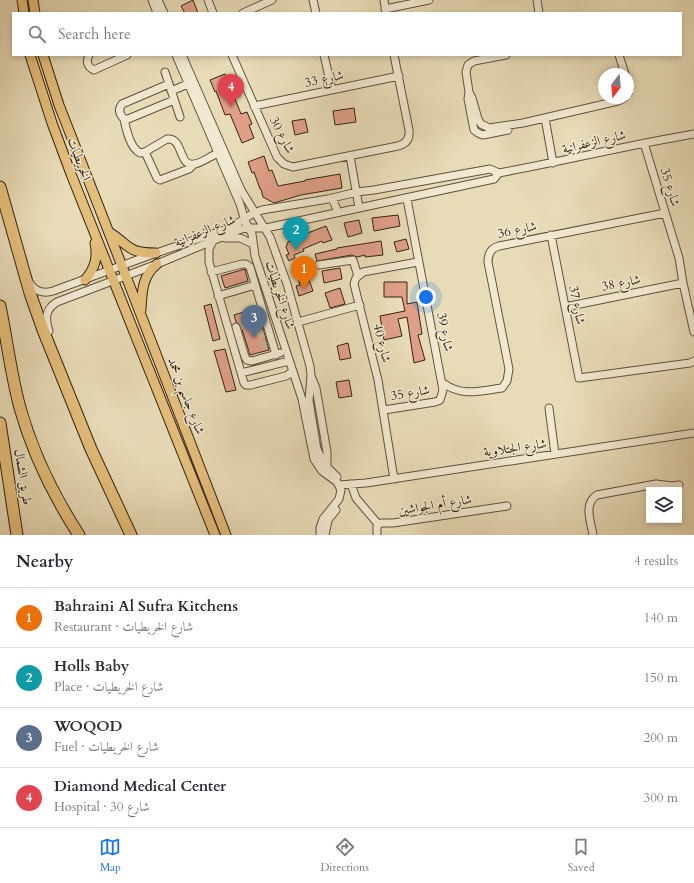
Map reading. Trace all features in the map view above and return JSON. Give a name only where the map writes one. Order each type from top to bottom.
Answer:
[{"type":"highway","points":[[0,187],[25,275],[48,342],[91,449],[131,535]]},
{"type":"highway","points":[[0,306],[16,392],[27,431],[45,477],[79,535]]},
{"type":"highway","name":"طريق الشمال","points":[[0,423],[17,535]]},
{"type":"highway","points":[[14,514],[22,535]]},
{"type":"highway","points":[[73,525],[82,535]]},
{"type":"main road","points":[[22,0],[24,12]]},
{"type":"main road","points":[[33,0],[35,12]]},
{"type":"main road","name":"الخريطيات","points":[[30,56],[52,123],[109,271]]},
{"type":"main road","name":"الخريطيات","points":[[43,56],[59,105],[122,266]]},
{"type":"main road","points":[[85,280],[93,269],[97,257],[91,224]]},
{"type":"main road","points":[[109,232],[133,250],[141,253],[156,253]]},
{"type":"main road","points":[[141,313],[144,280],[157,264]]},
{"type":"main road","name":"شارع جاسم بن محمد","points":[[122,266],[226,535]]},
{"type":"main road","name":"شارع جاسم بن محمد","points":[[109,271],[215,535]]},
{"type":"street","points":[[152,0],[158,12]]},
{"type":"street","points":[[158,0],[164,12]]},
{"type":"street","points":[[208,0],[213,12]]},
{"type":"street","points":[[245,12],[272,0]]},
{"type":"street","points":[[313,0],[316,12]]},
{"type":"street","points":[[384,0],[386,11],[430,0]]},
{"type":"street","points":[[537,0],[539,12]]},
{"type":"street","points":[[88,56],[87,59],[88,64],[90,68],[94,70],[125,56]]},
{"type":"street","name":"شارع الخريطيات","points":[[176,56],[253,237],[255,256],[292,372],[300,391],[314,459],[322,471],[344,484]]},
{"type":"street","name":"شارع الخريطيات","points":[[182,56],[240,186],[266,228],[285,277],[310,366],[311,375],[309,401],[317,449],[327,468],[344,484]]},
{"type":"street","name":"شارع 30","points":[[232,56],[277,157],[284,164],[290,167],[401,146],[408,139],[409,130],[394,56]]},
{"type":"street","points":[[324,56],[332,90]]},
{"type":"street","points":[[501,56],[474,61],[468,65],[466,72],[469,92],[468,99],[473,127],[478,133],[485,135],[511,129],[523,123],[605,104]]},
{"type":"street","points":[[619,56],[623,68]]},
{"type":"street","points":[[165,72],[180,117]]},
{"type":"street","name":"شارع 33","points":[[254,106],[398,76]]},
{"type":"street","points":[[188,84],[170,87],[122,104],[119,111],[124,119],[127,132],[133,146],[138,152],[145,152],[166,139],[172,139],[176,142],[185,161],[189,164],[194,164]]},
{"type":"street","points":[[124,119],[128,119],[174,100]]},
{"type":"street","points":[[545,118],[553,163]]},
{"type":"street","name":"شارع الزعفرانية","points":[[25,275],[33,287],[39,291],[46,293],[53,292],[156,253],[230,228],[255,212],[357,192],[490,169],[499,173],[694,134]]},
{"type":"street","name":"شارع 35","points":[[644,143],[679,258],[694,332]]},
{"type":"street","points":[[145,152],[158,179],[160,180],[189,169],[194,164],[218,153]]},
{"type":"street","points":[[350,156],[359,208]]},
{"type":"street","name":"شارع الزعفرانية","points":[[83,427],[75,398],[46,324],[46,314],[49,308],[57,302],[157,264],[241,229],[266,228],[407,199],[494,179],[499,173]]},
{"type":"street","points":[[332,198],[338,212]]},
{"type":"street","name":"شارع 39","points":[[407,199],[418,262],[443,383],[443,393],[440,400]]},
{"type":"street","name":"شارع 36","points":[[443,383],[458,391],[474,392],[502,388],[507,381],[509,369],[488,262],[489,254],[492,250],[499,246],[665,212]]},
{"type":"street","name":"شارع 37","points":[[551,235],[579,378],[690,363],[694,361]]},
{"type":"street","points":[[253,244],[240,238],[216,240],[208,253],[211,272],[240,373],[246,385],[251,385],[286,376],[292,372]]},
{"type":"street","points":[[319,265],[353,260],[358,276],[366,272],[418,262]]},
{"type":"street","points":[[211,272],[246,264],[251,269],[263,320],[276,355]]},
{"type":"street","name":"شارع 40","points":[[358,276],[354,287],[372,353],[384,410],[394,479]]},
{"type":"street","name":"شارع 38","points":[[565,307],[683,283]]},
{"type":"street","points":[[218,296],[255,285]]},
{"type":"street","points":[[298,322],[360,305]]},
{"type":"street","points":[[228,330],[237,327],[246,359],[250,361],[266,354],[276,355],[285,349]]},
{"type":"street","points":[[240,373],[289,360]]},
{"type":"street","points":[[311,375],[316,388],[327,452],[327,468]]},
{"type":"street","points":[[300,391],[309,389]]},
{"type":"street","name":"شارع 35","points":[[384,410],[440,400]]},
{"type":"street","points":[[549,408],[554,454]]},
{"type":"street","name":"شارع الجتلاوية","points":[[344,484],[394,479],[694,433]]},
{"type":"street","points":[[320,535],[321,523],[344,498],[344,484]]},
{"type":"street","points":[[344,484],[378,524],[376,528],[377,535]]},
{"type":"street","points":[[593,535],[588,508],[590,502],[596,495],[656,484],[672,486],[679,485]]},
{"type":"street","name":"شارع أم الجواشين","points":[[378,524],[507,506]]},
{"type":"street","points":[[325,535],[328,516]]},
{"type":"building","points":[[193,0],[198,12],[184,12],[181,6]]},
{"type":"building","points":[[225,74],[241,114],[247,112],[252,124],[249,125],[254,138],[242,143],[230,114],[225,115],[210,80]]},
{"type":"building","points":[[354,108],[356,122],[335,125],[333,111]]},
{"type":"building","points":[[305,119],[308,132],[295,135],[292,121]]},
{"type":"building","points":[[264,156],[269,171],[272,170],[278,186],[340,174],[342,188],[301,195],[274,203],[263,197],[254,172],[252,173],[248,162]]},
{"type":"building","points":[[398,215],[400,226],[374,231],[372,218]]},
{"type":"building","points":[[359,220],[362,233],[348,237],[344,223]]},
{"type":"building","points":[[326,226],[332,240],[323,243],[322,241],[303,249],[304,251],[294,255],[295,258],[289,261],[286,255],[289,254],[286,247],[288,242]]},
{"type":"building","points":[[406,239],[409,249],[397,252],[394,242]]},
{"type":"building","points":[[381,241],[383,255],[365,257],[365,255],[357,257],[352,255],[317,261],[315,254],[337,248]]},
{"type":"building","points":[[340,268],[342,279],[324,283],[322,271]]},
{"type":"building","points":[[245,269],[248,281],[225,288],[221,276]]},
{"type":"building","points":[[307,274],[313,291],[299,296],[296,286],[300,285],[297,276]]},
{"type":"building","points":[[384,282],[407,282],[407,304],[417,302],[422,334],[418,335],[425,360],[414,363],[407,317],[398,319],[402,336],[384,340],[380,316],[405,311],[402,297],[384,297]]},
{"type":"building","points":[[340,288],[345,304],[330,308],[325,293]]},
{"type":"building","points":[[211,304],[220,339],[213,341],[204,306]]},
{"type":"building","points":[[257,308],[269,350],[250,355],[241,326],[236,322],[234,315]]},
{"type":"building","points":[[348,343],[351,358],[340,360],[337,346]]},
{"type":"building","points":[[225,349],[236,390],[226,392],[214,351]]},
{"type":"building","points":[[349,380],[352,396],[339,398],[336,382]]},
{"type":"tunnel","points":[[238,327],[261,320]]},
{"type":"tunnel","points":[[257,321],[265,351]]},
{"type":"place","name":"Diamond Medical Center","points":[[231,107]]},
{"type":"place","name":"Holls Baby","points":[[296,250]]},
{"type":"place","name":"Bahraini Al Sufra Kitchens","points":[[304,289]]},
{"type":"place","name":"WOQOD","points":[[254,338]]}]
